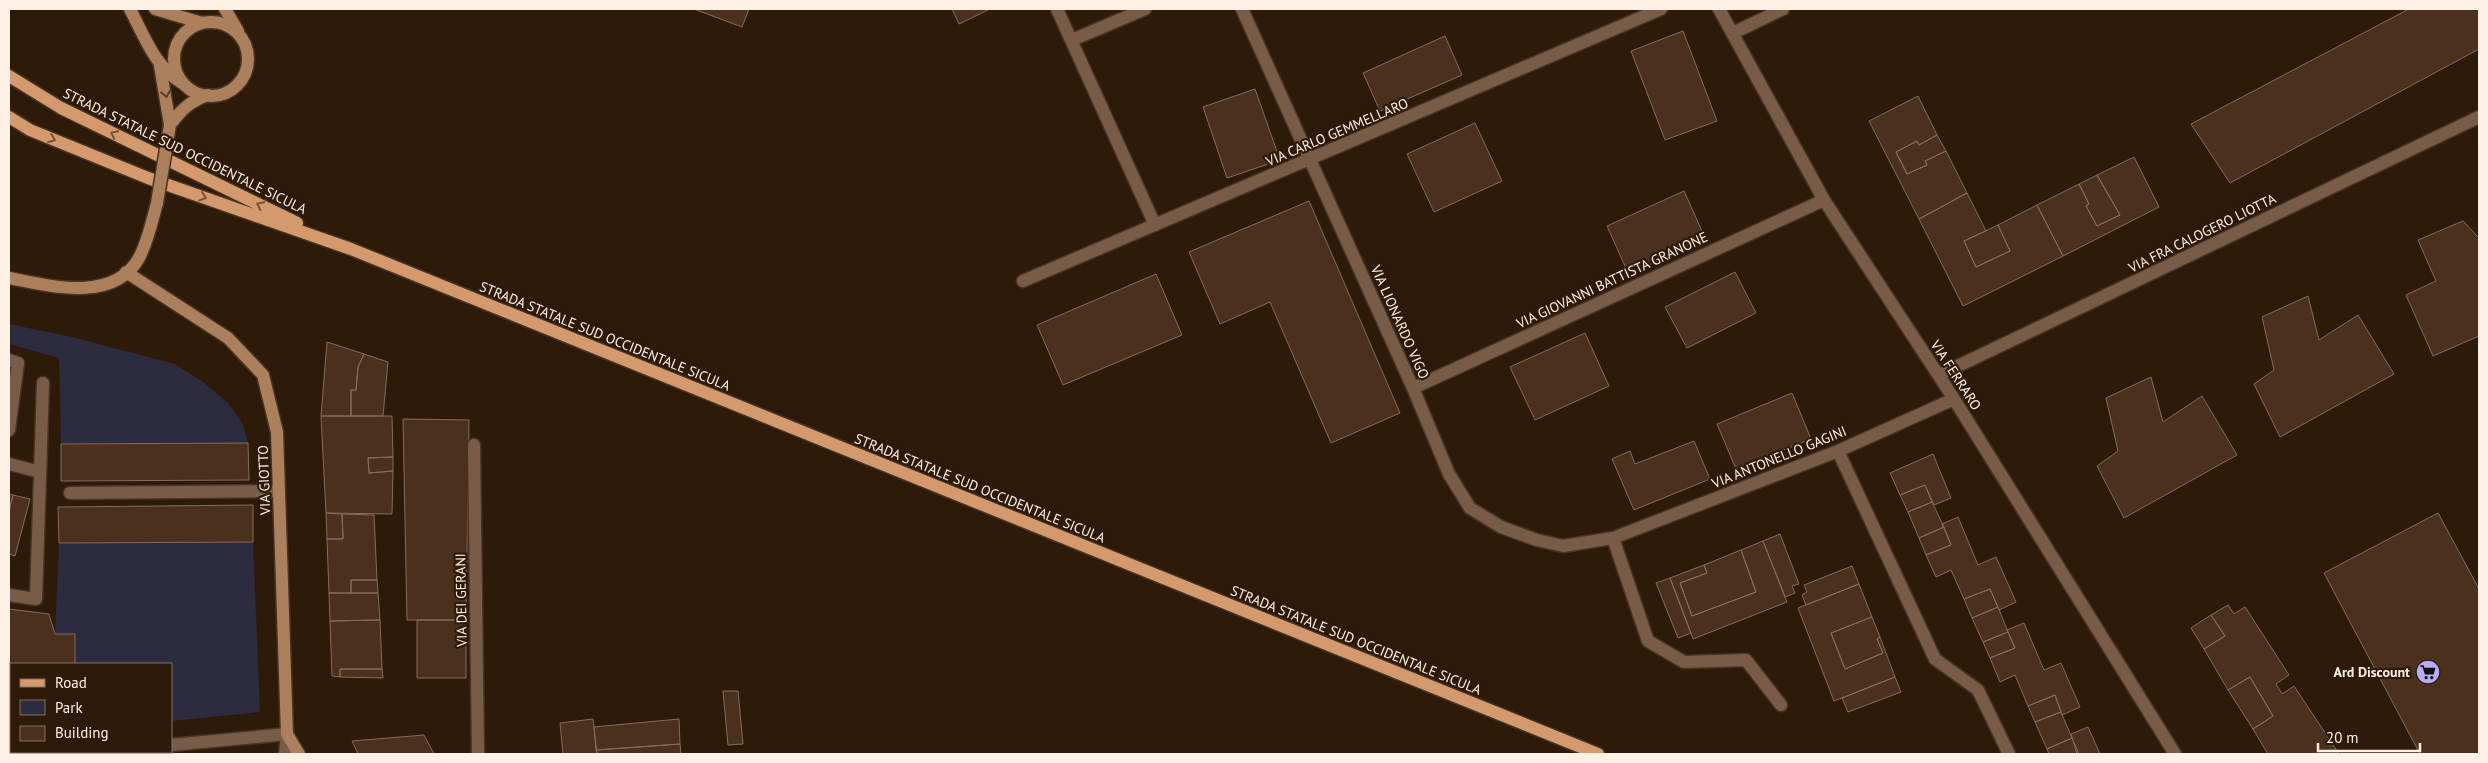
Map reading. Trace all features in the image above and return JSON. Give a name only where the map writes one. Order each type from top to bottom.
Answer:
[{"type":"main road","name":"STRADA STATALE SUD OCCIDENTALE SICULA","points":[[9,76],[61,108],[351,249]]},
{"type":"main road","name":"STRADA STATALE SUD OCCIDENTALE SICULA","points":[[9,116],[30,130],[148,178],[351,249],[1598,754]]},
{"type":"street","points":[[130,9],[160,64],[170,76],[195,92],[208,95]]},
{"type":"street","points":[[155,9],[178,13],[202,23]]},
{"type":"street","points":[[170,125],[181,110],[194,100],[208,95],[220,94],[232,89],[242,80],[248,59],[242,38],[226,9]]},
{"type":"street","points":[[1057,9],[1156,225]]},
{"type":"street","points":[[1072,40],[1145,9]]},
{"type":"street","name":"VIA LIONARDO VIGO","points":[[1242,9],[1413,388],[1449,474],[1470,508],[1501,527],[1537,540],[1563,546],[1613,538]]},
{"type":"street","name":"VIA CARLO GEMMELLARO","points":[[1023,281],[1662,9]]},
{"type":"street","name":"VIA FERRARO","points":[[1719,9],[1824,200],[1954,399],[2175,754]]},
{"type":"street","points":[[1733,33],[1783,9]]},
{"type":"street","points":[[178,13],[176,68],[185,85]]},
{"type":"street","points":[[176,49],[181,38],[190,28],[202,23],[224,24],[242,38]]},
{"type":"street","points":[[9,278],[60,288],[88,287],[116,282],[138,259],[157,203],[170,125],[160,64]]},
{"type":"street","name":"VIA FRA CALOGERO LIOTTA","points":[[1938,375],[2479,117]]},
{"type":"street","points":[[9,122],[30,130]]},
{"type":"street","name":"VIA GIOVANNI BATTISTA GRANONE","points":[[1413,388],[1824,200]]},
{"type":"street","name":"VIA GIOTTO","points":[[126,272],[228,338],[262,375],[277,432],[287,734],[299,754]]},
{"type":"street","points":[[9,360],[18,363],[9,430]]},
{"type":"street","points":[[9,595],[36,599],[43,383]]},
{"type":"street","name":"VIA ANTONELLO GAGINI","points":[[1613,538],[1838,451],[1954,399]]},
{"type":"street","name":"VIA DEI GERANI","points":[[474,445],[478,754]]},
{"type":"street","points":[[1838,451],[1935,659],[1978,690],[2009,754]]},
{"type":"street","points":[[9,464],[40,472]]},
{"type":"street","points":[[70,493],[279,491]]},
{"type":"street","points":[[1613,538],[1648,641],[1684,662],[1746,660],[1781,705]]},
{"type":"street","points":[[172,745],[287,734],[284,754]]},
{"type":"green space","points":[[9,324],[72,337],[175,364],[203,382],[228,403],[243,424],[248,443],[61,444],[59,358],[9,344]]},
{"type":"green space","points":[[253,542],[260,712],[172,721],[172,663],[75,663],[75,634],[55,634],[59,543]]},
{"type":"building","points":[[694,9],[749,9],[742,27]]},
{"type":"building","points":[[952,9],[990,9],[959,24]]},
{"type":"building","points":[[2409,9],[2479,9],[2479,49],[2230,183],[2191,124]]},
{"type":"building","points":[[1683,31],[1717,121],[1665,140],[1631,51]]},
{"type":"building","points":[[1445,36],[1462,75],[1380,111],[1363,73]]},
{"type":"building","points":[[1255,89],[1280,160],[1227,178],[1203,107]]},
{"type":"building","points":[[1918,96],[1937,135],[1919,145],[1917,141],[1896,152],[1907,174],[1927,165],[1925,161],[1946,151],[1967,193],[1919,219],[1869,121]]},
{"type":"building","points":[[1475,123],[1502,181],[1434,212],[1407,154]]},
{"type":"building","points":[[1937,135],[1946,151],[1925,161],[1927,165],[1907,174],[1896,152],[1917,141],[1919,145]]},
{"type":"building","points":[[2134,157],[2159,207],[2063,256],[2037,205],[2079,184],[2089,204],[2086,206],[2097,226],[2120,215],[2097,175]]},
{"type":"building","points":[[2097,175],[2120,215],[2097,226],[2086,206],[2089,204],[2079,184]]},
{"type":"building","points":[[1684,191],[1706,240],[1629,275],[1607,226]]},
{"type":"building","points":[[1967,193],[1986,231],[1964,241],[1976,267],[2010,251],[1998,225],[2037,205],[2063,256],[1963,306],[1919,219]]},
{"type":"building","points":[[1309,201],[1400,413],[1331,443],[1270,302],[1220,324],[1189,252]]},
{"type":"building","points":[[2463,221],[2479,238],[2479,336],[2433,356],[2406,295],[2436,281],[2418,240]]},
{"type":"building","points":[[1998,225],[2010,251],[1976,267],[1964,241]]},
{"type":"building","points":[[1735,272],[1756,313],[1687,348],[1665,307]]},
{"type":"building","points":[[1156,274],[1182,335],[1063,385],[1037,325]]},
{"type":"building","points":[[2308,296],[2319,340],[2358,315],[2394,374],[2280,437],[2254,384],[2274,370],[2262,317]]},
{"type":"building","points":[[1585,333],[1609,386],[1535,420],[1510,367]]},
{"type":"building","points":[[327,342],[364,354],[358,367],[356,390],[351,390],[351,416],[321,416]]},
{"type":"building","points":[[364,354],[388,362],[383,416],[351,416],[351,390],[356,390],[358,367]]},
{"type":"building","points":[[2151,377],[2163,422],[2202,396],[2237,455],[2124,518],[2097,466],[2118,451],[2106,398]]},
{"type":"building","points":[[1792,393],[1811,439],[1736,469],[1717,424]]},
{"type":"building","points":[[321,416],[392,416],[393,457],[368,458],[369,473],[393,471],[392,514],[326,513]]},
{"type":"building","points":[[403,419],[469,420],[466,620],[407,620]]},
{"type":"building","points":[[1694,441],[1710,479],[1634,510],[1612,459],[1630,451],[1635,464]]},
{"type":"building","points":[[248,443],[249,480],[61,481],[61,444]]},
{"type":"building","points":[[1933,454],[1951,498],[1934,505],[1925,485],[1900,495],[1890,473]]},
{"type":"building","points":[[393,457],[393,471],[369,473],[368,458]]},
{"type":"building","points":[[1925,485],[1932,502],[1908,512],[1900,495]]},
{"type":"building","points":[[9,494],[13,495],[9,511]]},
{"type":"building","points":[[13,495],[30,499],[15,556],[9,554],[9,511]]},
{"type":"building","points":[[1932,502],[1944,527],[1919,538],[1908,512]]},
{"type":"building","points":[[253,505],[253,542],[59,543],[58,507]]},
{"type":"building","points":[[326,513],[342,514],[343,539],[327,539]]},
{"type":"building","name":"Ard Discount","points":[[2438,513],[2479,589],[2479,754],[2420,754],[2324,573]]},
{"type":"building","points":[[342,514],[374,515],[377,580],[351,580],[351,593],[329,593],[327,539],[343,539]]},
{"type":"building","points":[[1958,517],[1978,565],[1996,557],[2016,602],[1999,610],[1990,589],[1964,599],[1951,570],[1936,577],[1926,555],[1951,545],[1942,524]]},
{"type":"building","points":[[1944,527],[1951,545],[1926,555],[1919,538]]},
{"type":"building","points":[[1780,534],[1799,584],[1792,586],[1795,593],[1785,597],[1763,541]]},
{"type":"building","points":[[1763,541],[1787,602],[1693,639],[1670,578],[1704,565],[1707,573],[1680,583],[1692,616],[1756,592],[1741,550]]},
{"type":"building","points":[[1741,550],[1756,592],[1692,616],[1680,583],[1707,573],[1704,565]]},
{"type":"building","points":[[1852,566],[1859,584],[1806,605],[1802,595],[1807,592],[1804,585]]},
{"type":"building","points":[[1670,578],[1691,633],[1678,638],[1656,583]]},
{"type":"building","points":[[351,580],[377,580],[378,593],[351,593]]},
{"type":"building","points":[[1859,584],[1872,617],[1831,633],[1845,669],[1883,653],[1877,639],[1880,637],[1895,677],[1834,701],[1798,608]]},
{"type":"building","points":[[1990,589],[1998,607],[1972,618],[1964,599]]},
{"type":"building","points":[[329,593],[378,593],[380,620],[330,621]]},
{"type":"building","points":[[2228,605],[2234,614],[2245,607],[2289,675],[2276,684],[2282,694],[2294,686],[2339,754],[2268,754],[2253,729],[2273,716],[2250,677],[2228,690],[2204,649],[2225,636],[2211,615]]},
{"type":"building","points":[[1998,607],[2008,632],[1983,642],[1972,618]]},
{"type":"building","points":[[9,609],[49,614],[55,634],[75,634],[75,663],[10,663],[9,729]]},
{"type":"building","points":[[2211,615],[2225,636],[2204,649],[2191,628]]},
{"type":"building","points":[[1872,617],[1880,637],[1877,639],[1883,653],[1845,669],[1831,633]]},
{"type":"building","points":[[380,620],[382,669],[340,669],[340,677],[332,676],[330,621]]},
{"type":"building","points":[[417,620],[466,620],[466,678],[417,678]]},
{"type":"building","points":[[2024,623],[2044,670],[2061,663],[2080,707],[2062,715],[2055,695],[2028,706],[2015,675],[2000,682],[1990,658],[2015,648],[2007,630]]},
{"type":"building","points":[[2008,632],[2015,648],[1990,658],[1983,642]]},
{"type":"building","points":[[340,669],[382,669],[383,678],[340,677]]},
{"type":"building","points":[[1895,677],[1901,692],[1848,712],[1842,698]]},
{"type":"building","points":[[2250,677],[2273,716],[2253,729],[2228,690]]},
{"type":"building","points":[[723,691],[738,691],[743,744],[728,745]]},
{"type":"building","points":[[2055,695],[2061,712],[2035,722],[2028,706]]},
{"type":"building","points":[[2061,712],[2072,738],[2047,749],[2035,722]]},
{"type":"building","points":[[593,719],[597,754],[563,754],[560,723]]},
{"type":"building","points":[[679,719],[680,744],[596,750],[594,727]]},
{"type":"building","points":[[2088,727],[2100,754],[2077,754],[2071,734]]},
{"type":"building","points":[[424,735],[434,754],[358,754],[352,741]]},
{"type":"building","points":[[2072,738],[2079,754],[2049,754],[2047,749]]},
{"type":"building","points":[[680,744],[681,754],[597,754],[596,750]]},
{"type":"place","name":"Ard Discount","points":[[2428,672]]}]
